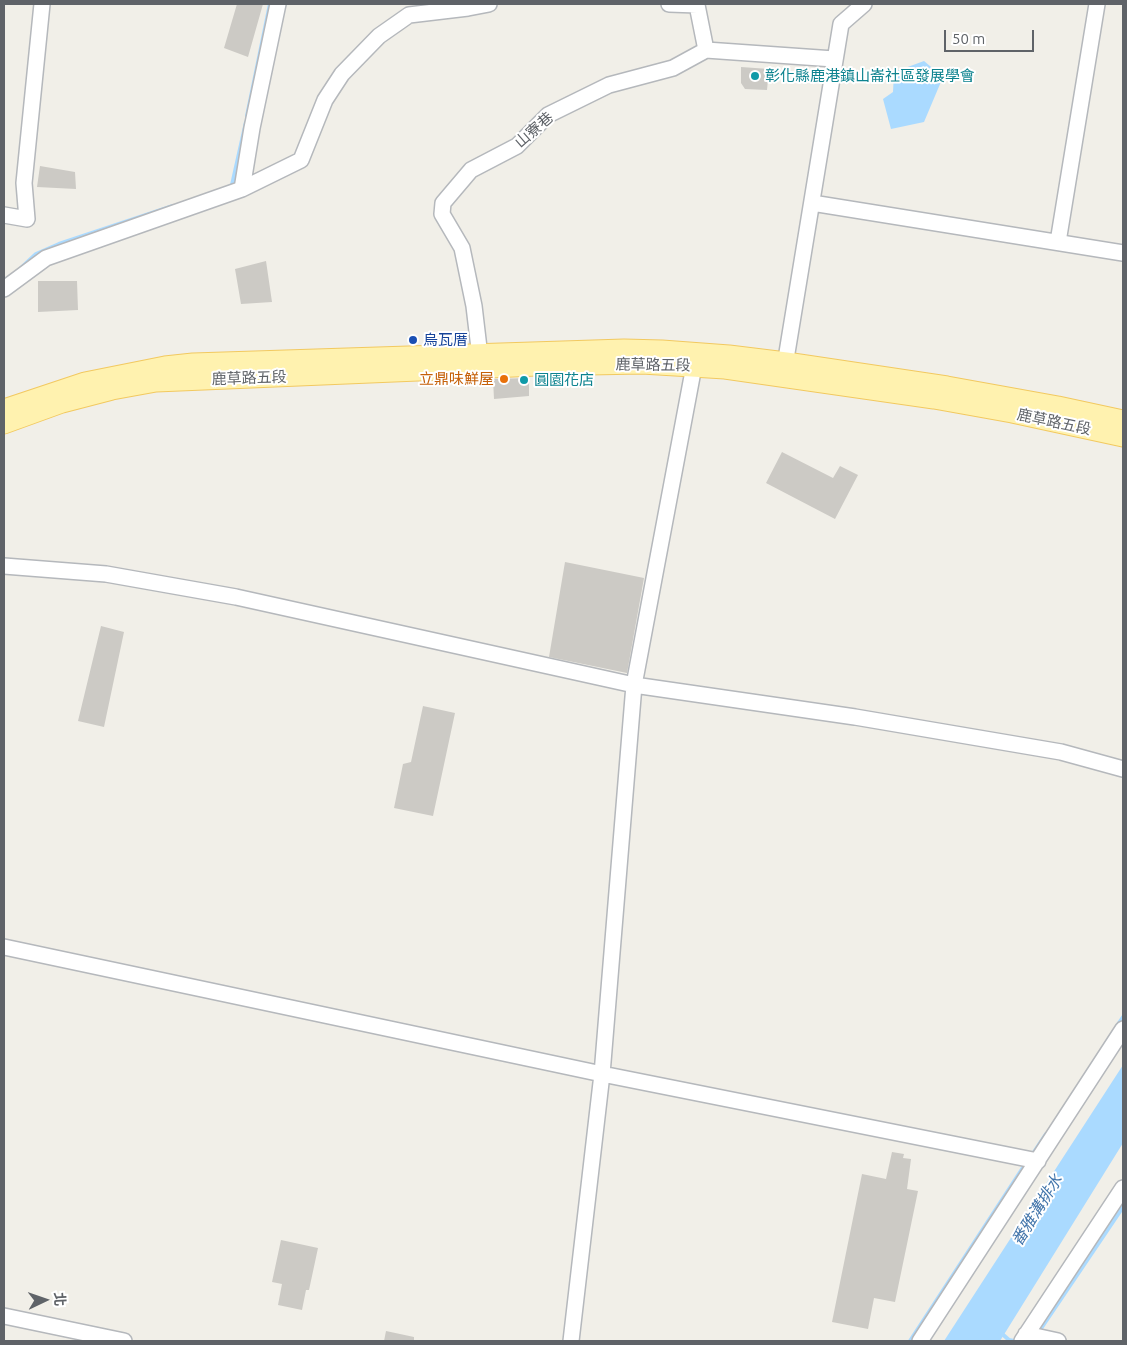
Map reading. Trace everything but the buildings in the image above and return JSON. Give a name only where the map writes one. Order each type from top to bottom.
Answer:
[{"type":"main road","name":"鹿草路五段","points":[[4,424],[62,403],[112,390],[156,382],[481,362],[624,349],[730,355],[785,370],[1012,413],[1123,437]]},
{"type":"main road","name":"鹿草路五段","points":[[4,409],[85,382],[165,366],[192,363],[481,362],[694,366],[725,369],[785,370],[947,386],[1123,420]]},
{"type":"street","points":[[4,215],[27,219],[24,183],[42,4]]},
{"type":"street","points":[[242,188],[252,128],[278,4]]},
{"type":"street","points":[[4,289],[46,258],[242,188],[301,160],[325,100],[342,74],[379,36],[409,15],[489,4]]},
{"type":"street","points":[[669,4],[697,5],[706,50],[834,59]]},
{"type":"street","points":[[785,370],[841,24],[864,4]]},
{"type":"street","points":[[1058,242],[1097,4]]},
{"type":"street","name":"山寮巷","points":[[481,362],[474,306],[462,248],[442,214],[443,203],[471,170],[516,146],[548,114],[609,85],[673,68],[706,50]]},
{"type":"street","points":[[812,203],[1123,253]]},
{"type":"street","points":[[571,1341],[602,1074],[634,685],[694,366]]},
{"type":"street","points":[[4,566],[106,574],[236,597],[634,685],[855,717],[1061,752],[1123,770]]},
{"type":"street","points":[[4,947],[602,1074],[1038,1161]]},
{"type":"street","points":[[920,1341],[1123,1030]]},
{"type":"street","points":[[1058,1341],[1024,1338],[1123,1188]]},
{"type":"street","points":[[4,1316],[124,1341]]},
{"type":"water","points":[[924,61],[943,77],[924,122],[891,129],[883,99],[893,92],[894,72]]},
{"type":"water","name":"番雅溝排水","points":[[1123,1065],[1123,1143],[1000,1341],[944,1341]]},
{"type":"waterway","points":[[247,116],[270,4]]},
{"type":"waterway","points":[[229,187],[232,185],[246,122]]},
{"type":"waterway","points":[[21,268],[36,254],[59,244],[173,206]]},
{"type":"waterway","points":[[1117,1026],[1123,1017]]},
{"type":"waterway","points":[[1032,1155],[1046,1134]]},
{"type":"waterway","points":[[910,1341],[1026,1163]]},
{"type":"waterway","points":[[1038,1333],[1123,1207]]},
{"type":"waterway","points":[[1000,1332],[1009,1340],[1014,1341]]},
{"type":"place","name":"彰化縣鹿港鎮山崙社區發展學會","points":[[755,76]]},
{"type":"place","name":"烏瓦厝","points":[[413,340]]},
{"type":"place","name":"立鼎味鮮屋","points":[[504,379]]},
{"type":"place","name":"圓園花店","points":[[524,380]]}]
